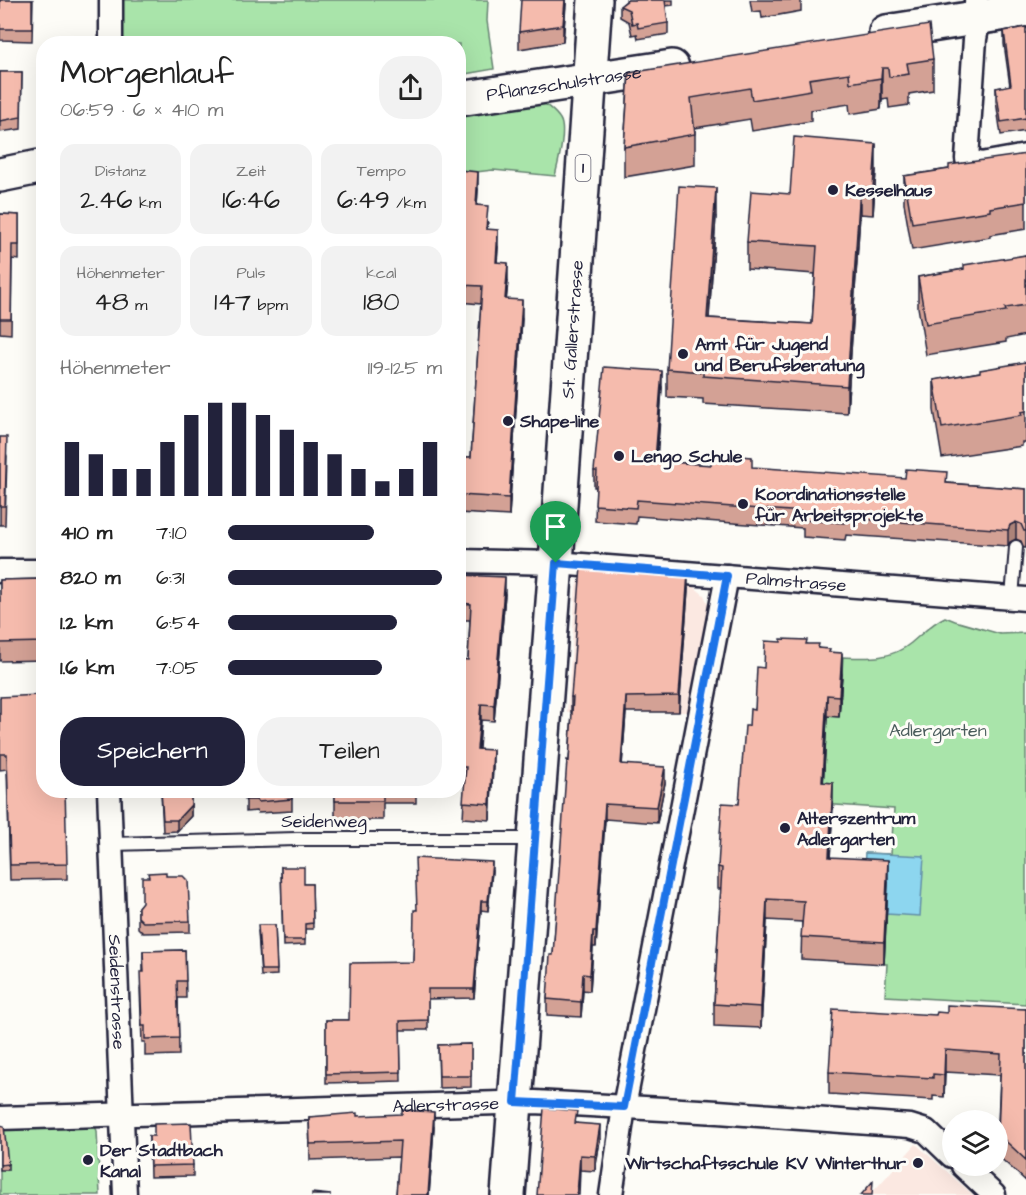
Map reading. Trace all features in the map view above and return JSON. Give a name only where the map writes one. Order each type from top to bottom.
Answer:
[{"type":"main road","name":"St. Gallerstrasse","points":[[508,1195],[536,839],[595,0]]},
{"type":"main road","points":[[857,37],[977,9],[1026,10]]},
{"type":"main road","name":"Pflanzschulstrasse","points":[[466,98],[700,62]]},
{"type":"main road","points":[[0,175],[36,168]]},
{"type":"street","points":[[111,0],[111,36]]},
{"type":"street","points":[[977,9],[967,159],[981,164],[1026,156]]},
{"type":"street","name":"Palmstrasse","points":[[466,561],[556,563],[1019,598]]},
{"type":"street","points":[[0,571],[36,571]]},
{"type":"street","points":[[611,1195],[624,1107],[727,576]]},
{"type":"street","name":"Seidenstrasse","points":[[110,798],[125,1195]]},
{"type":"street","name":"Adlerstrasse","points":[[0,1118],[515,1102],[910,1126],[926,1131],[942,1146]]},
{"type":"street","points":[[974,1176],[994,1195]]},
{"type":"lane","points":[[1016,547],[1019,598]]},
{"type":"lane","name":"Seidenweg","points":[[112,844],[297,839],[536,839]]},
{"type":"shaded area","points":[[582,578],[687,585],[694,587],[704,595],[709,606],[709,613],[691,712],[567,712],[576,587]]},
{"type":"shaded area","name":"Wirtschaftsschule KV Winterthur","points":[[916,1144],[942,1167],[942,1176],[952,1176],[973,1195],[870,1195]]},
{"type":"green space","points":[[121,0],[488,0],[487,21],[494,69],[466,74],[466,36],[120,36]]},
{"type":"green space","points":[[543,102],[556,114],[562,124],[561,147],[555,176],[493,170],[466,173],[466,115]]},
{"type":"green space","name":"Adlergarten","points":[[945,617],[1000,634],[1026,633],[1026,1004],[885,996],[887,964],[884,964],[865,853],[891,854],[894,809],[822,804],[827,716],[839,717],[843,657],[878,657],[903,649],[931,625]]},
{"type":"green space","points":[[94,1124],[97,1131],[100,1195],[0,1195],[0,1126]]},
{"type":"water","points":[[865,853],[924,856],[920,916],[886,914],[863,880]]},
{"type":"building","points":[[0,0],[32,0],[32,29],[0,29]]},
{"type":"building","points":[[521,0],[565,0],[563,25],[519,32]]},
{"type":"building","points":[[628,0],[665,0],[668,23],[638,28],[637,23],[632,24],[629,10],[620,6]]},
{"type":"building","points":[[929,25],[933,59],[907,63],[909,74],[889,77],[888,68],[882,68],[881,78],[850,83],[849,73],[809,79],[811,90],[752,100],[750,88],[691,98],[695,134],[624,147],[629,73]]},
{"type":"building","points":[[1026,27],[1026,118],[1001,122],[996,88],[1011,85],[1004,31]]},
{"type":"building","points":[[0,72],[22,72],[21,117],[0,121]]},
{"type":"building","points":[[794,137],[876,144],[873,188],[860,187],[847,386],[703,376],[703,372],[667,369],[679,186],[716,188],[707,318],[812,324],[817,246],[747,242],[751,191],[790,194]]},
{"type":"building","points":[[1026,154],[1026,202],[990,208],[990,211],[912,223],[904,176],[949,169],[949,165]]},
{"type":"building","points":[[466,171],[478,172],[476,205],[488,206],[486,229],[498,230],[496,262],[508,263],[505,299],[522,300],[509,498],[466,495],[466,457],[471,457],[482,286],[466,285]]},
{"type":"building","points":[[0,214],[19,215],[19,245],[12,245],[11,319],[0,319]]},
{"type":"building","points":[[1026,255],[1026,305],[1005,308],[1006,311],[926,324],[918,277],[964,269],[964,265]]},
{"type":"building","points":[[1026,362],[1026,411],[1021,412],[1022,415],[942,428],[934,380]]},
{"type":"building","points":[[604,367],[662,371],[655,461],[711,465],[712,454],[752,457],[752,467],[905,478],[906,469],[947,472],[946,483],[1026,489],[1026,531],[1021,524],[1016,522],[1010,525],[1008,530],[846,518],[845,523],[803,520],[804,512],[637,500],[636,508],[595,505],[597,471],[594,471]]},
{"type":"building","points":[[0,437],[7,437],[5,506],[0,506]]},
{"type":"building","points":[[581,566],[688,573],[679,696],[626,697],[621,764],[665,767],[657,807],[605,804],[596,931],[593,931],[590,975],[583,974],[581,1002],[547,999],[550,955],[553,955],[567,760],[569,761],[573,697],[571,697]]},
{"type":"building","points":[[466,575],[505,577],[494,705],[481,704],[477,749],[493,750],[490,804],[463,802],[463,798],[466,798],[466,660],[468,660],[471,604],[466,604]]},
{"type":"building","points":[[36,579],[36,642],[0,643],[0,580]]},
{"type":"building","name":"Alterszentrum Adlergarten","points":[[781,639],[807,640],[806,644],[819,644],[818,648],[842,653],[839,696],[827,695],[822,782],[833,783],[829,857],[888,860],[884,942],[801,937],[804,901],[767,899],[761,1007],[714,1004],[722,868],[718,867],[722,803],[739,804],[745,726],[749,726],[750,709],[755,710],[757,667],[764,668],[765,641],[781,642]]},
{"type":"building","points":[[36,695],[36,798],[65,798],[67,864],[10,865],[7,754],[0,754],[0,697]]},
{"type":"building","points":[[162,798],[191,798],[191,805],[177,820],[163,820]]},
{"type":"building","points":[[246,798],[292,799],[258,802],[246,800]]},
{"type":"building","points":[[335,798],[383,798],[383,801],[335,801]]},
{"type":"building","points":[[415,858],[492,862],[488,901],[481,901],[474,989],[428,989],[428,1020],[400,1021],[401,1072],[326,1074],[326,1020],[349,1020],[350,963],[413,962],[414,910],[417,910]]},
{"type":"building","points":[[281,867],[304,867],[304,884],[312,884],[313,923],[305,924],[305,940],[283,940]]},
{"type":"building","points":[[166,872],[166,876],[183,876],[188,881],[190,921],[143,922],[138,917],[138,907],[142,902],[142,877],[149,877],[148,873]]},
{"type":"building","points":[[258,925],[275,925],[277,970],[261,970]]},
{"type":"building","points":[[185,950],[186,981],[177,981],[179,1038],[145,1039],[145,1026],[142,1026],[140,972],[144,972],[143,951]]},
{"type":"building","points":[[947,1005],[1026,1009],[1026,1160],[1008,1143],[1008,1110],[999,1110],[1001,1054],[945,1050],[944,1075],[933,1074],[933,1078],[829,1072],[833,1009],[936,1015],[937,1012],[947,1013]]},
{"type":"building","points":[[471,1044],[471,1076],[439,1076],[438,1045]]},
{"type":"building","points":[[544,1108],[577,1111],[575,1123],[600,1125],[595,1156],[580,1155],[577,1195],[537,1195]]},
{"type":"building","points":[[402,1110],[434,1112],[428,1195],[396,1195],[400,1141],[310,1144],[309,1117],[357,1113],[357,1116],[402,1114]]},
{"type":"building","points":[[191,1123],[193,1165],[150,1166],[149,1136],[154,1136],[154,1124]]},
{"type":"building","points":[[0,1125],[4,1126],[8,1164],[0,1165]]},
{"type":"building","points":[[873,1181],[872,1195],[861,1195]]},
{"type":"place","name":"Kesselhaus","points":[[833,190]]},
{"type":"place","name":"Amt für Jugend und Berufsberatung","points":[[683,354]]},
{"type":"place","name":"Shape-line","points":[[508,421]]},
{"type":"place","name":"Lengo Schule","points":[[619,456]]},
{"type":"place","name":"Koordinationsstelle für Arbeitsprojekte","points":[[743,504]]},
{"type":"place","name":"Alterszentrum Adlergarten","points":[[785,828]]},
{"type":"place","name":"Der Stadtbach Kanal","points":[[88,1160]]},
{"type":"place","name":"Wirtschaftsschule KV Winterthur","points":[[918,1163]]},
{"type":"route","points":[[556,563],[727,576],[624,1107],[515,1102],[556,563]]}]
